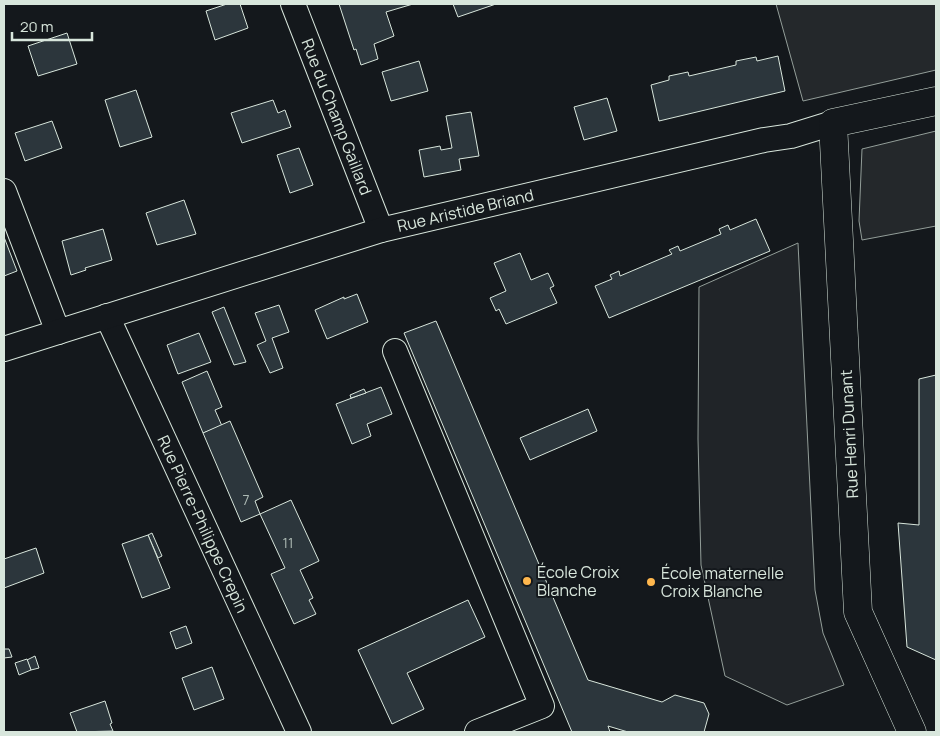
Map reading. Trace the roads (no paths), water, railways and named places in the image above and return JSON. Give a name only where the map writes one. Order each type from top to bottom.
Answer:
[{"type":"street","name":"Rue du Champ Gaillard","points":[[293,4],[382,230]]},
{"type":"street","name":"Rue Aristide Briand","points":[[4,349],[382,230],[764,140],[791,136],[833,123],[936,101]]},
{"type":"street","name":"Rue Henri Dunant","points":[[833,123],[858,612],[912,732]]},
{"type":"street","points":[[4,191],[58,332]]},
{"type":"street","name":"Rue Pierre-Philippe Crepin","points":[[107,316],[299,732]]},
{"type":"street","points":[[395,351],[542,706],[477,732]]},
{"type":"place","name":"École Croix Blanche","points":[[527,581]]},
{"type":"place","name":"École maternelle Croix Blanche","points":[[651,582]]}]
